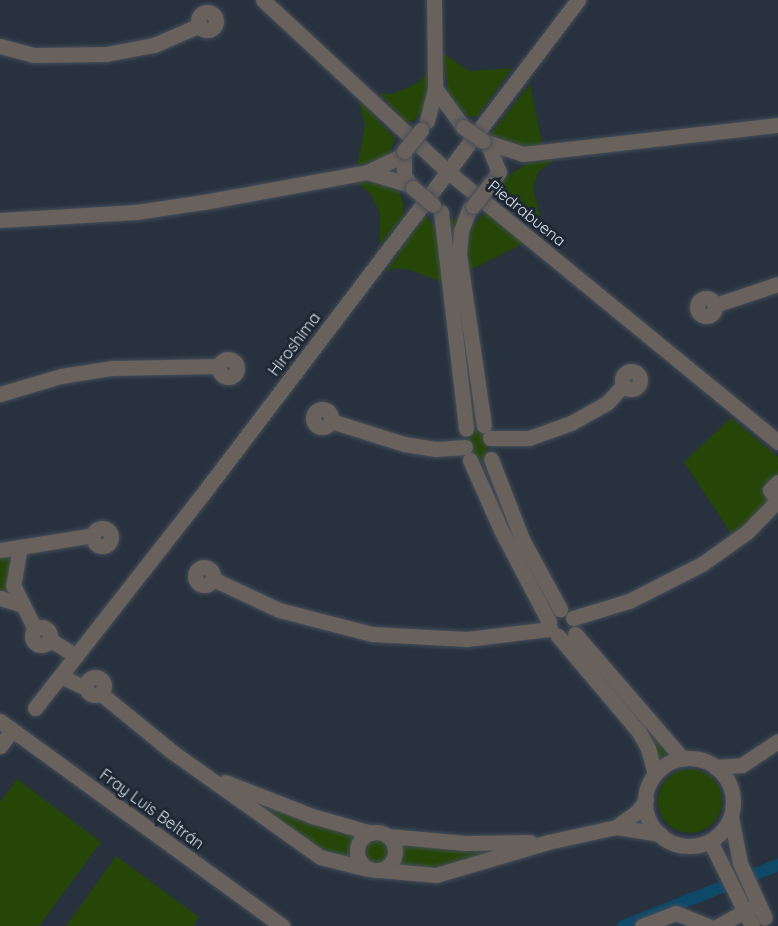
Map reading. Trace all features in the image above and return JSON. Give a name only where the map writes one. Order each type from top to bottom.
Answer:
[{"type":"street","name":"Piedrabuena","points":[[263,0],[447,171],[778,442]]},
{"type":"street","points":[[0,220],[148,210],[368,172],[404,153],[424,126],[435,88],[434,0]]},
{"type":"street","name":"Hiroshima","points":[[35,708],[578,0]]},
{"type":"street","points":[[0,46],[34,55],[106,54],[154,45],[200,25]]},
{"type":"street","points":[[435,88],[460,124],[486,143],[523,154],[778,125]]},
{"type":"street","points":[[424,126],[460,124]]},
{"type":"street","points":[[486,143],[495,178]]},
{"type":"street","points":[[404,153],[410,186]]},
{"type":"street","points":[[523,154],[495,178],[471,208],[461,231],[459,254],[491,459],[522,539],[560,609],[683,759]]},
{"type":"street","points":[[368,172],[410,186],[437,208],[458,213],[471,208]]},
{"type":"street","points":[[437,208],[468,454],[552,629],[639,732],[648,748],[655,774]]},
{"type":"street","points":[[715,305],[778,284]]},
{"type":"street","points":[[0,394],[61,376],[112,368],[219,366]]},
{"type":"street","points":[[466,429],[477,422],[487,432],[529,438],[571,423],[607,403],[623,385]]},
{"type":"street","points":[[331,421],[405,444],[468,454],[482,466],[491,459]]},
{"type":"street","points":[[213,579],[279,610],[372,634],[467,639],[552,629],[569,638],[574,626],[702,564],[747,532],[778,500],[770,490],[778,483]]},
{"type":"street","points":[[0,550],[93,535]]},
{"type":"street","points":[[20,547],[13,585],[35,629],[32,637],[37,644],[50,639],[76,656]]},
{"type":"street","points":[[0,598],[23,605]]},
{"type":"street","points":[[552,629],[554,611],[560,609]]},
{"type":"street","points":[[60,676],[93,691],[320,857],[374,869],[444,874],[548,842],[616,827],[660,834],[681,845],[710,841],[731,817]]},
{"type":"street","points":[[0,747],[6,725]]},
{"type":"street","name":"Fray Luis Beltrán","points":[[6,725],[282,926]]},
{"type":"street","points":[[715,767],[742,765],[778,741]]},
{"type":"street","points":[[616,827],[637,812],[646,800],[655,774],[664,766],[683,759],[701,760],[715,767],[731,788]]},
{"type":"street","points":[[742,765],[731,788],[731,817],[753,910]]},
{"type":"street","points":[[200,771],[271,802],[380,835],[466,843],[548,842]]},
{"type":"street","points":[[646,800],[648,819],[660,834]]},
{"type":"street","points":[[374,869],[390,863],[395,852],[380,835]]},
{"type":"street","points":[[374,869],[359,860],[357,848],[364,837],[380,835]]},
{"type":"street","points":[[710,841],[734,896],[753,910]]},
{"type":"street","points":[[718,926],[753,910]]},
{"type":"street","points":[[642,926],[676,913],[708,926]]},
{"type":"green space","points":[[443,53],[469,71],[512,68],[477,117],[466,116],[449,95]]},
{"type":"green space","points":[[432,64],[432,85],[423,110],[414,120],[405,123],[380,93],[392,94],[412,86],[423,78]]},
{"type":"green space","points":[[530,84],[543,148],[525,148],[489,136]]},
{"type":"green space","points":[[358,98],[395,139],[389,155],[357,167],[365,125]]},
{"type":"green space","points":[[555,159],[538,172],[533,189],[543,228],[499,191],[501,180],[530,162]]},
{"type":"green space","points":[[378,181],[399,191],[403,204],[403,217],[380,245],[380,213],[370,193],[356,182]]},
{"type":"green space","points":[[486,211],[524,243],[466,272],[469,231]]},
{"type":"green space","points":[[425,215],[438,231],[444,283],[410,270],[396,268],[386,272]]},
{"type":"green space","points":[[461,218],[479,419],[470,419],[446,220]]},
{"type":"green space","points":[[731,418],[778,457],[778,476],[765,494],[768,501],[735,539],[684,462]]},
{"type":"green space","points":[[476,429],[484,434],[488,446],[483,461],[475,460],[468,445],[470,432]]},
{"type":"green space","points":[[0,554],[11,555],[9,592],[0,595]]},
{"type":"green space","points":[[573,639],[678,757],[659,767]]},
{"type":"green space","points":[[690,769],[708,775],[716,783],[722,801],[716,819],[708,827],[690,833],[672,827],[664,819],[658,801],[664,783],[672,775]]},
{"type":"green space","points":[[17,779],[101,842],[39,926],[0,926],[0,802]]},
{"type":"green space","points":[[235,791],[300,820],[362,833],[355,844],[357,862],[329,856]]},
{"type":"green space","points":[[377,837],[387,841],[391,851],[387,861],[377,865],[367,861],[363,851],[367,841]]},
{"type":"green space","points":[[396,841],[502,848],[442,868],[396,865]]},
{"type":"green space","points":[[116,856],[199,917],[193,926],[66,926]]},
{"type":"waterway","points":[[623,926],[778,865]]}]
